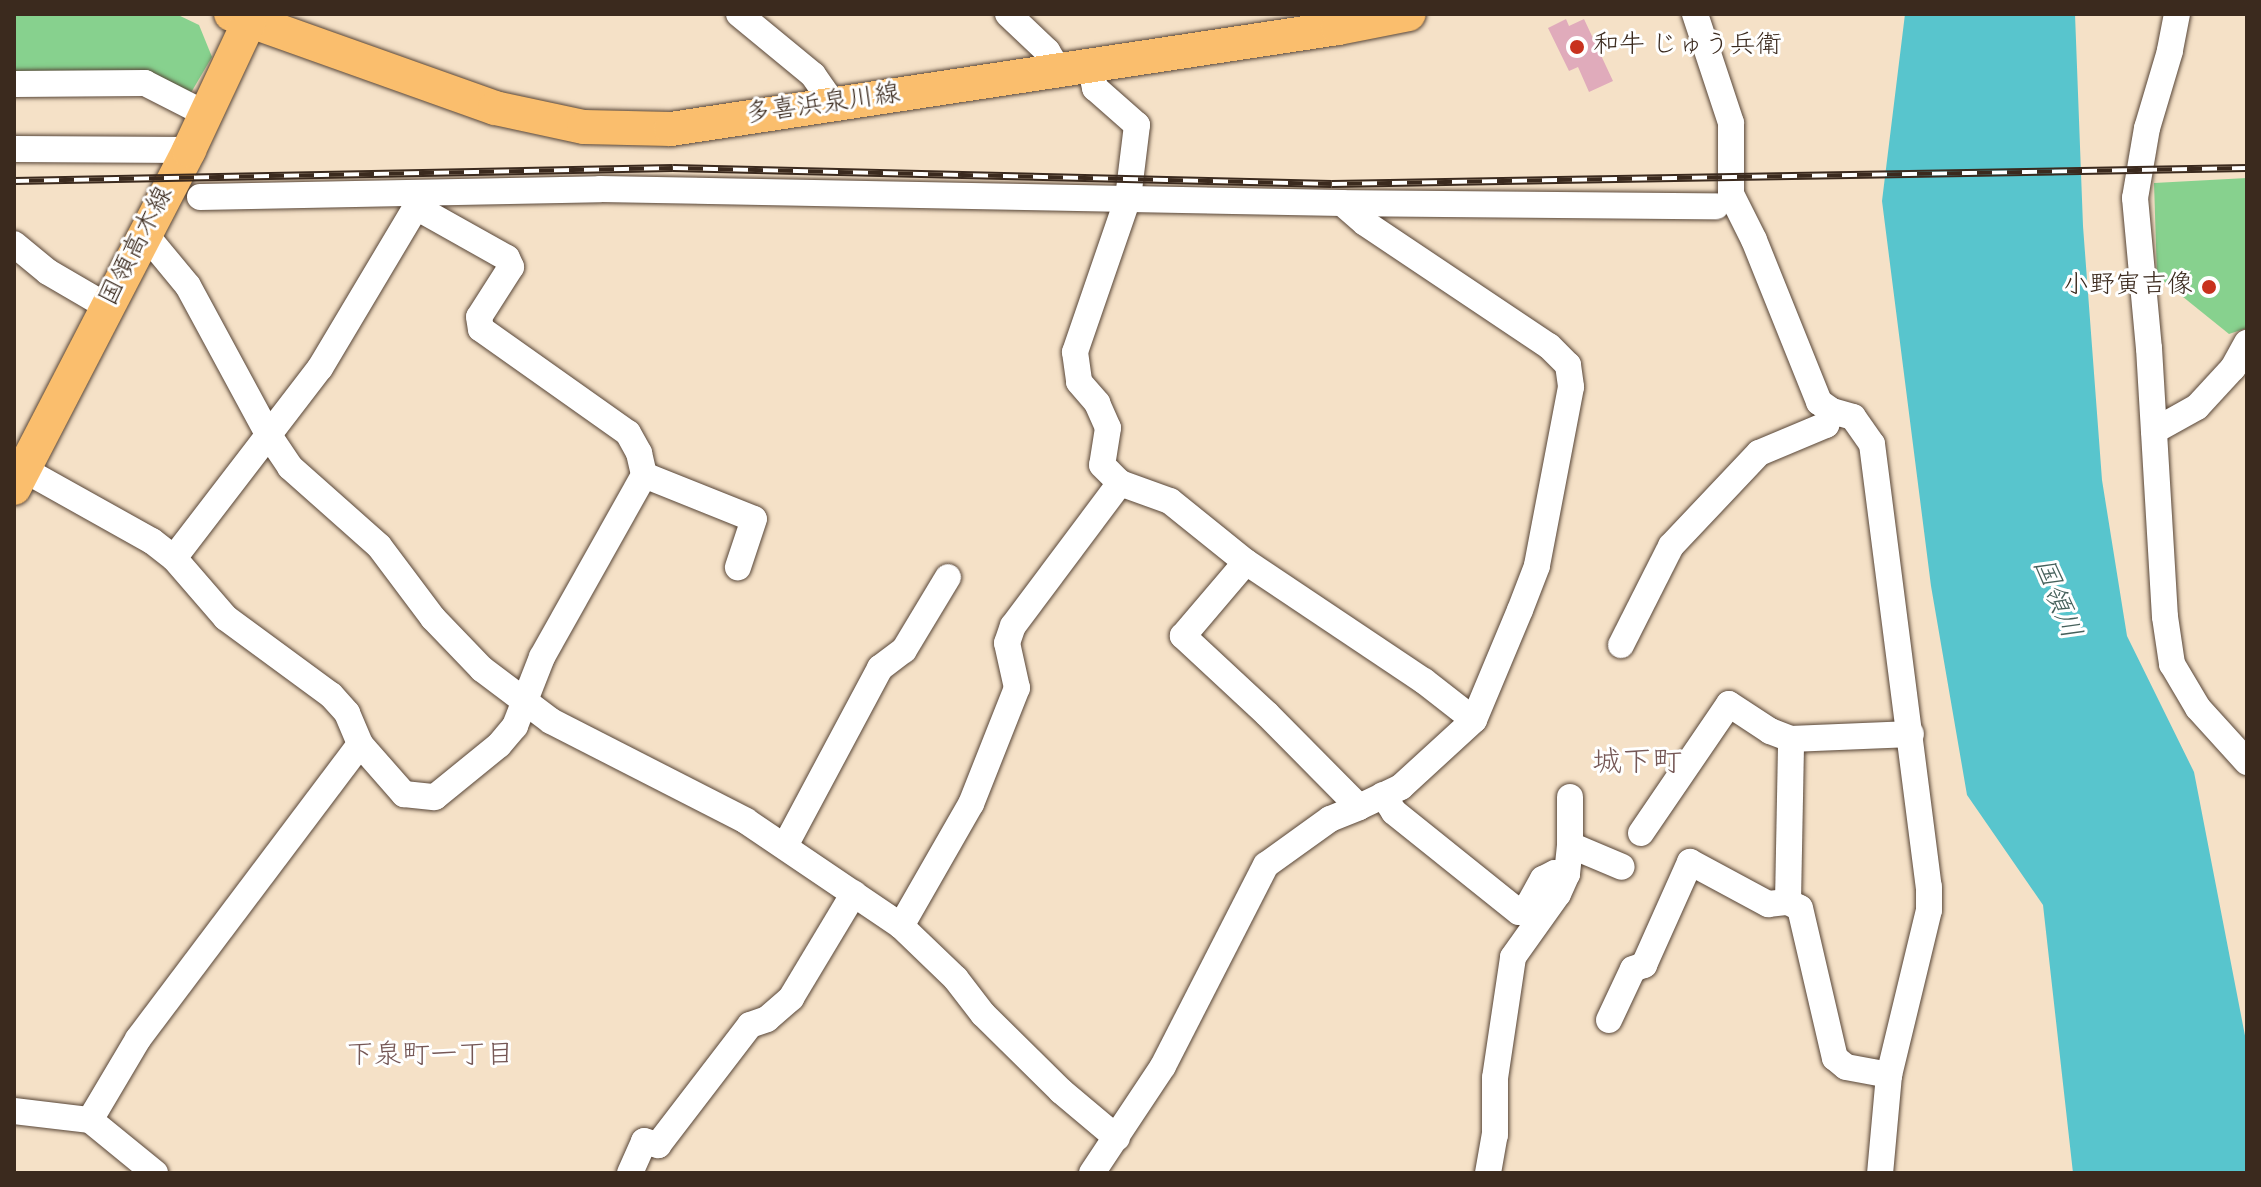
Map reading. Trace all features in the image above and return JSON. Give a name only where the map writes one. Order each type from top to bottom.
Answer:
[{"type":"main road","name":"多喜浜泉川線","points":[[245,17],[481,104],[584,127],[671,129],[1409,14]]},
{"type":"main road","name":"国領高木線","points":[[17,474],[189,150],[245,17]]},
{"type":"street","points":[[739,14],[813,75],[833,104]]},
{"type":"street","points":[[1008,14],[1047,51],[1074,68],[1137,125],[1128,198],[1075,352],[1079,382],[1097,403],[1108,428],[1102,465],[1120,483],[1170,501],[1246,562],[1424,681],[1474,720]]},
{"type":"street","points":[[1695,14],[1731,123],[1731,194],[1754,240],[1819,402],[1832,411],[1853,417],[1872,444],[1911,734],[1929,910],[1889,1075],[1880,1173]]},
{"type":"street","points":[[2177,14],[2170,51],[2147,128],[2135,198],[2172,664],[2198,708],[2247,762]]},
{"type":"street","points":[[14,84],[145,83],[204,113]]},
{"type":"street","points":[[14,149],[189,150]]},
{"type":"street","points":[[200,197],[421,199],[600,189],[1342,203],[1716,206]]},
{"type":"street","points":[[174,558],[320,368],[421,199]]},
{"type":"street","points":[[17,474],[152,541],[174,558],[226,618],[331,695],[347,713],[360,744],[404,794],[435,797],[499,745],[515,726],[542,657],[644,475],[639,453],[628,433],[481,329],[479,317],[511,267],[507,258],[421,199]]},
{"type":"street","points":[[1092,1173],[1163,1066],[1266,865],[1330,819],[1401,787],[1474,720],[1537,566],[1571,387],[1568,365],[1549,346],[1365,223],[1342,203]]},
{"type":"street","points":[[145,234],[188,286],[268,434],[290,467],[379,546],[433,618],[482,669],[526,704],[746,821],[901,926],[1061,1091],[1117,1138]]},
{"type":"street","points":[[14,244],[48,272],[108,307]]},
{"type":"street","points":[[2154,431],[2197,407],[2233,368],[2247,343]]},
{"type":"street","points":[[1621,645],[1671,546],[1759,453],[1826,425],[1832,411]]},
{"type":"street","points":[[644,475],[754,519],[738,567]]},
{"type":"street","points":[[901,926],[971,804],[1017,688],[1007,643],[1013,626],[1120,483]]},
{"type":"street","points":[[1246,562],[1183,636],[1267,714],[1359,807]]},
{"type":"street","points":[[785,846],[880,668],[904,650],[948,577]]},
{"type":"street","points":[[1641,833],[1729,704],[1770,731],[1791,739],[1911,734]]},
{"type":"street","points":[[1788,902],[1791,739]]},
{"type":"street","points":[[90,1120],[146,1027],[360,744]]},
{"type":"street","points":[[1383,795],[1394,812],[1519,912],[1529,904],[1543,879],[1555,873],[1567,874]]},
{"type":"street","points":[[1488,1173],[1495,1135],[1495,1078],[1513,957],[1558,894],[1567,874],[1570,797]]},
{"type":"street","points":[[1570,845],[1622,867]]},
{"type":"street","points":[[1609,1020],[1633,969],[1644,965],[1690,862],[1768,904],[1788,902],[1800,908],[1835,1058],[1846,1067],[1889,1075]]},
{"type":"street","points":[[630,1173],[644,1141],[658,1145],[750,1025],[767,1019],[791,998],[854,893]]},
{"type":"street","points":[[14,1111],[90,1120],[155,1173]]},
{"type":"green space","points":[[14,14],[176,14],[199,25],[212,57],[189,96],[14,73]]},
{"type":"green space","points":[[2247,178],[2247,328],[2229,334],[2157,276],[2154,183]]},
{"type":"water","name":"国領川","points":[[1905,14],[2075,14],[2083,226],[2102,480],[2127,636],[2194,772],[2247,1046],[2247,1173],[2073,1173],[2043,905],[1967,795],[1931,586],[1882,201]]},
{"type":"building","name":"和牛 じゅう兵衛","points":[[1566,19],[1569,26],[1584,19],[1613,81],[1589,92],[1578,67],[1569,71],[1548,28]]},
{"type":"railway","points":[[14,181],[673,168],[1332,184],[2247,168]]},
{"type":"place","name":"和牛 じゅう兵衛","points":[[1577,47]]},
{"type":"place","name":"小野寅吉像","points":[[2209,287]]},
{"type":"district","name":"城下町","points":[[1637,764]]},
{"type":"district","name":"下泉町一丁目","points":[[430,1057]]}]
